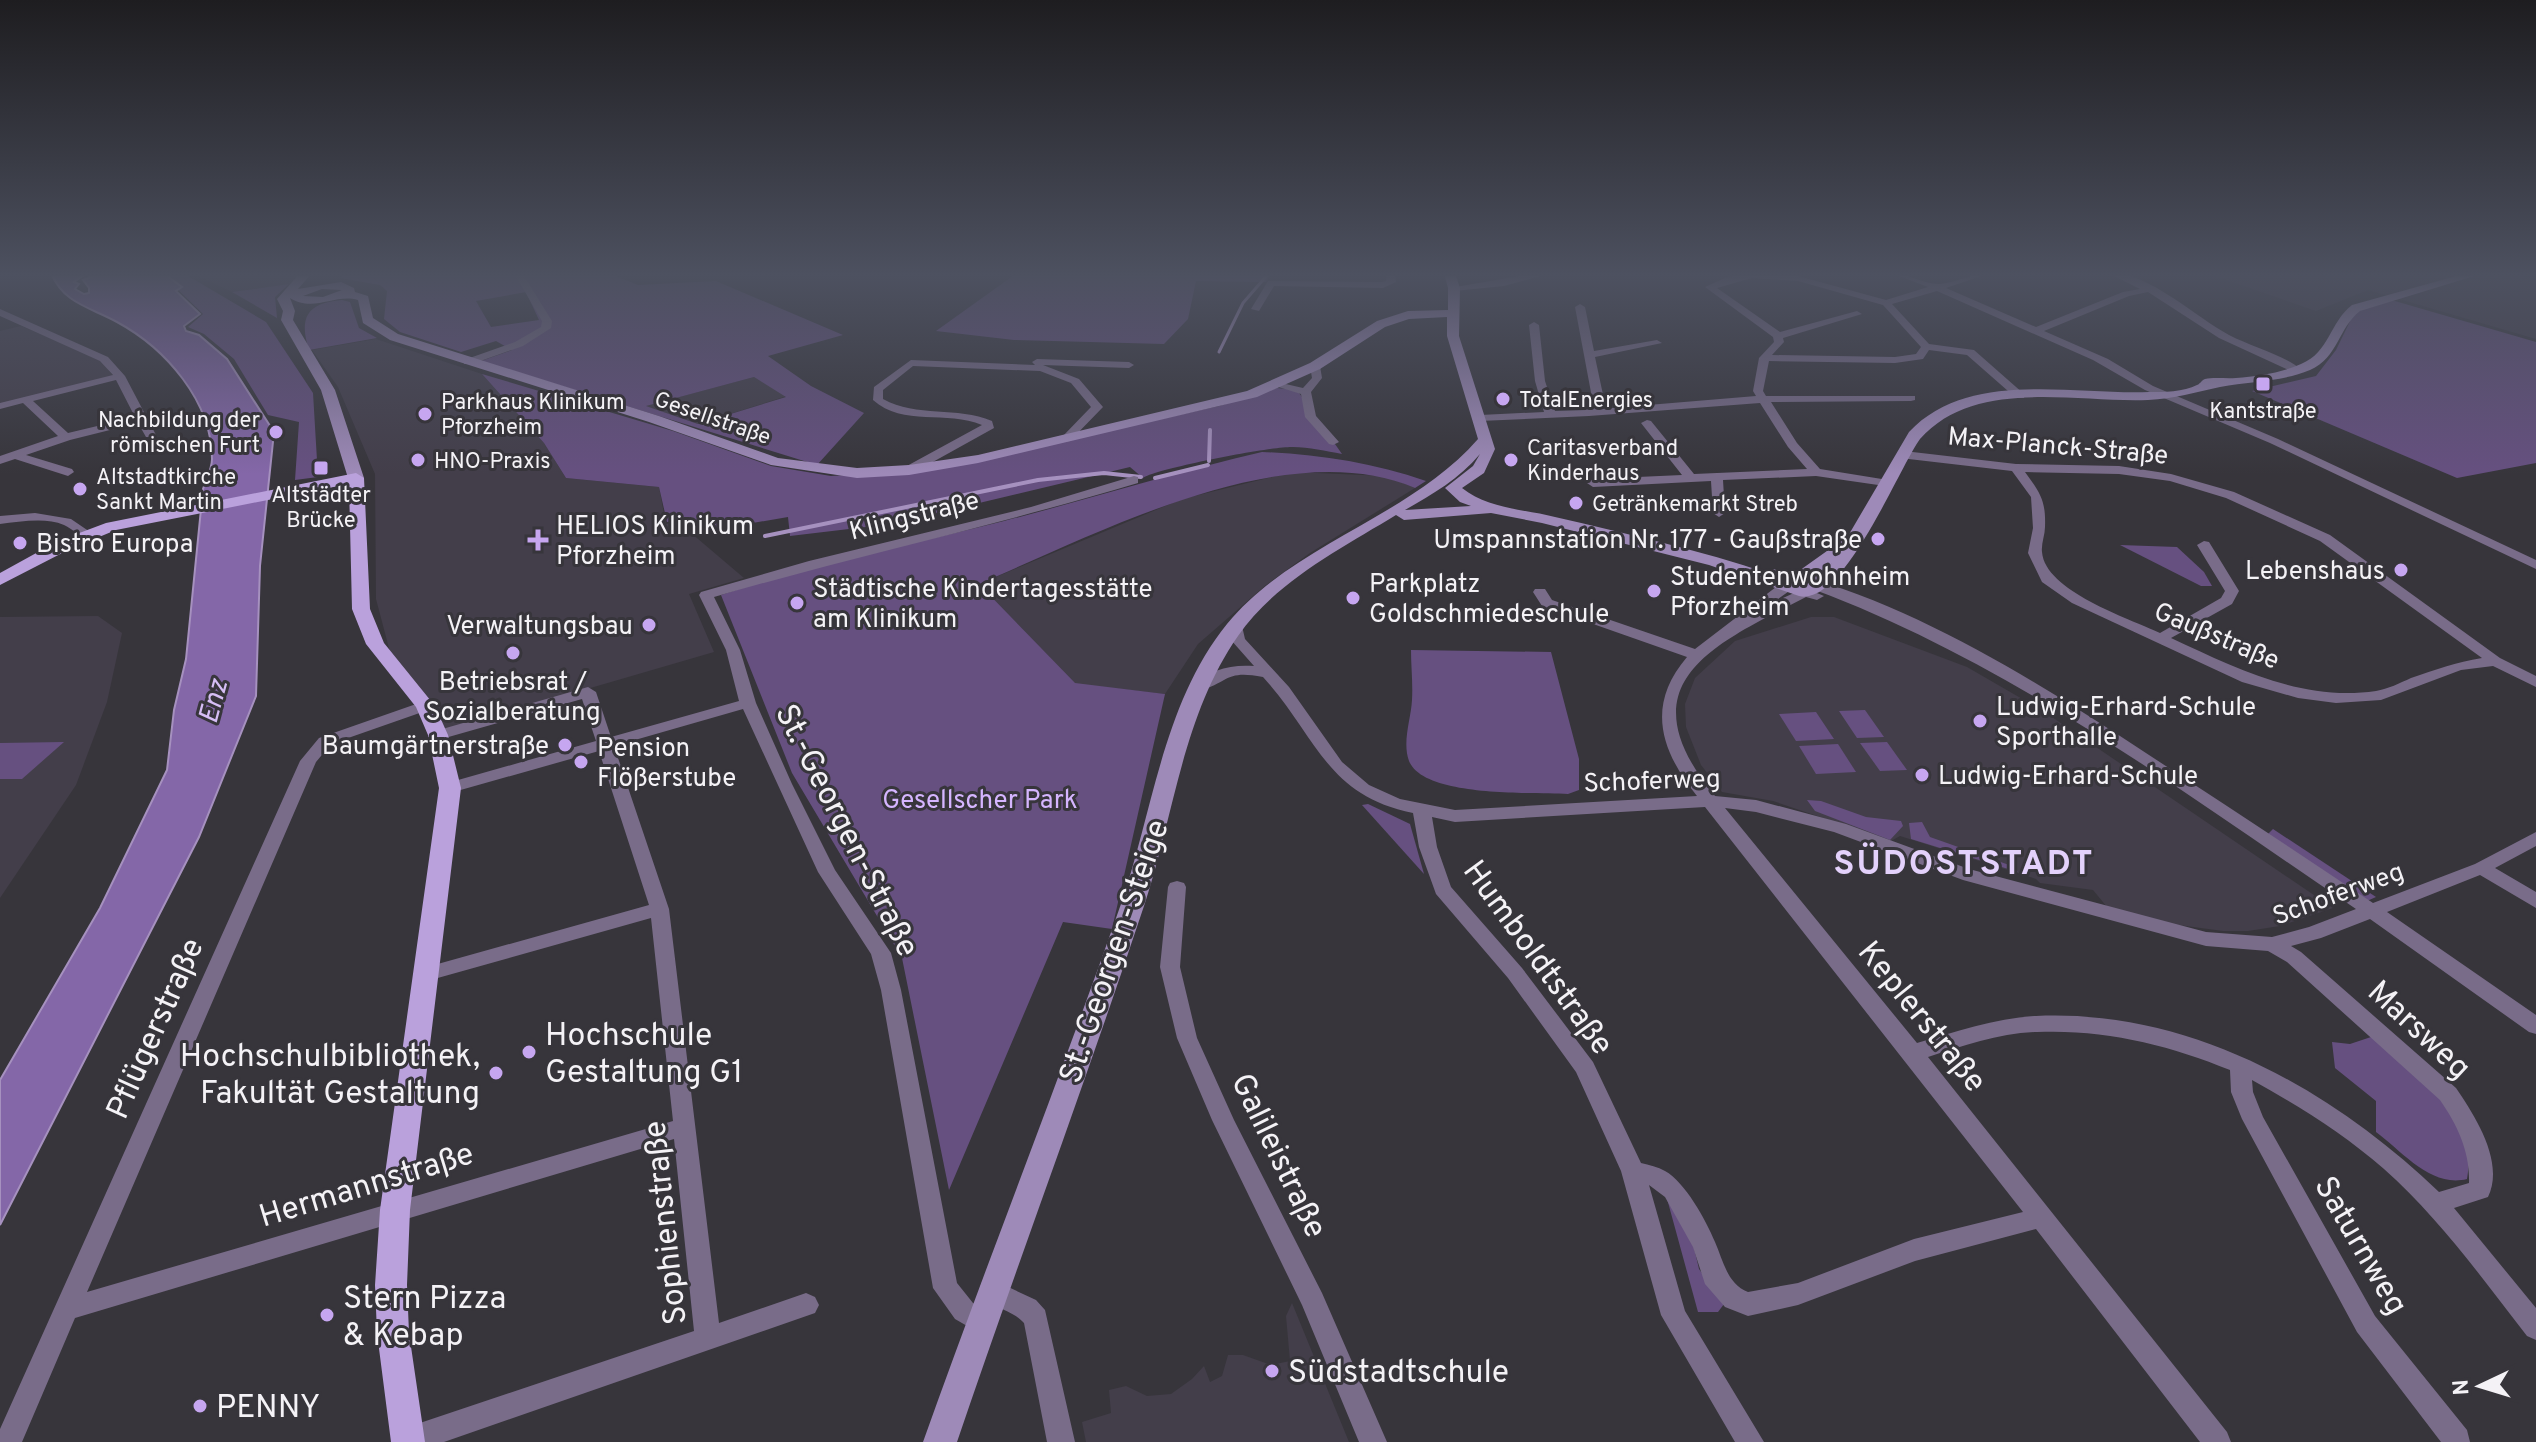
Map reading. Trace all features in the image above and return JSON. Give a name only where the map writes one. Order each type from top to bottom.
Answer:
[{"type":"main road","points":[[0,580],[86,534],[155,517],[356,478],[361,609],[375,644],[425,706],[438,735],[450,788],[395,1210],[391,1285],[393,1333],[407,1441]]},
{"type":"street","points":[[63,340],[95,354],[120,376],[150,435]]},
{"type":"street","points":[[300,340],[328,390],[356,478]]},
{"type":"street","name":"Gesellstraße","points":[[407,340],[654,419],[776,462],[837,473],[909,470],[1201,408],[1277,385],[1315,366],[1354,340]]},
{"type":"street","points":[[468,362],[525,340]]},
{"type":"street","points":[[1447,485],[1471,476],[1488,458],[1480,418],[1455,340]]},
{"type":"street","points":[[1536,340],[1540,381],[1551,415]]},
{"type":"street","points":[[1588,340],[1599,404],[1589,413]]},
{"type":"street","points":[[1779,340],[1764,358],[1758,382],[1763,399],[1792,445],[1816,472]]},
{"type":"street","points":[[1922,340],[1926,347]]},
{"type":"street","points":[[2059,340],[2536,565]]},
{"type":"street","points":[[2232,340],[2297,370]]},
{"type":"street","points":[[1447,485],[1542,518],[1802,585],[1848,555],[1854,539],[1920,428],[1940,414],[1966,404],[2020,396],[2164,390],[2297,370],[2329,351],[2334,340]]},
{"type":"street","points":[[1591,355],[1657,343]]},
{"type":"street","points":[[1764,358],[1895,360],[1919,357],[1926,347]]},
{"type":"street","points":[[1926,347],[1970,352],[2020,396]]},
{"type":"street","name":"Gesellstraße","points":[[984,366],[1056,361],[1129,365]]},
{"type":"street","name":"Gesellstraße","points":[[909,470],[982,434],[988,423],[892,408],[878,400],[878,389],[911,363],[1041,368],[1075,381],[1087,391],[1097,407],[1066,439]]},
{"type":"street","points":[[1315,366],[1317,378],[1306,392],[1311,417],[1333,442]]},
{"type":"street","points":[[0,406],[120,376]]},
{"type":"street","points":[[1277,385],[1306,392]]},
{"type":"street","points":[[1480,418],[1763,399],[1911,398]]},
{"type":"street","points":[[27,401],[66,437]]},
{"type":"street","points":[[0,460],[66,437],[140,419]]},
{"type":"street","points":[[1647,423],[1691,479]]},
{"type":"street","points":[[15,455],[68,472]]},
{"type":"street","name":"Max-Planck-Straße","points":[[1904,455],[2016,468],[2151,474],[2242,500],[2316,533],[2349,553],[2495,661],[2536,682]]},
{"type":"street","name":"Gaußstraße","points":[[2016,468],[2037,497],[2039,528],[2035,553],[2047,579],[2077,600],[2247,679],[2298,693],[2336,698],[2381,695],[2458,666],[2495,661]]},
{"type":"street","points":[[1593,483],[1816,472],[1888,484]]},
{"type":"street","points":[[1717,478],[1719,513]]},
{"type":"street","name":"Klingstraße","points":[[706,595],[814,564],[1047,506],[1134,480]]},
{"type":"street","points":[[1447,485],[1466,499],[1506,513]]},
{"type":"street","name":"St.-Georgen-Steige","points":[[1373,525],[1404,515],[1447,485]]},
{"type":"street","name":"St.-Georgen-Steige","points":[[940,1442],[991,1290],[1134,901],[1198,688],[1214,655],[1235,626],[1289,578],[1373,525],[1447,485]]},
{"type":"street","points":[[1404,515],[1447,510],[1542,518]]},
{"type":"street","points":[[0,520],[58,517],[69,519],[86,534]]},
{"type":"street","points":[[1802,585],[1824,557],[1854,539]]},
{"type":"street","points":[[2161,638],[2227,601],[2232,591],[2204,545]]},
{"type":"street","points":[[1752,566],[1824,557]]},
{"type":"street","points":[[1715,561],[1752,566],[1952,642],[2037,690],[2371,909],[2536,1026]]},
{"type":"street","name":"Keplerstraße","points":[[1802,585],[1749,611],[1736,626],[1697,655],[1680,675],[1670,699],[1668,730],[1679,758],[1708,801],[1913,1053],[2217,1442]]},
{"type":"street","points":[[1540,592],[1547,603],[1697,655]]},
{"type":"street","name":"St.-Georgen-Straße","points":[[706,595],[733,650],[748,703],[827,872],[881,953],[891,990],[945,1288],[964,1311],[981,1322]]},
{"type":"street","name":"Schoferweg","points":[[1235,626],[1238,640],[1268,673],[1346,775],[1383,799],[1422,812],[1469,815],[1708,801],[1799,815],[1963,874],[2164,930],[2246,945],[2272,944],[2314,933],[2481,868],[2536,838]]},
{"type":"street","points":[[1198,688],[1226,669],[1245,668],[1268,673]]},
{"type":"street","name":"Sophienstraße","points":[[438,735],[588,692],[660,909],[708,1339]]},
{"type":"street","points":[[450,788],[748,703]]},
{"type":"street","name":"Pflügerstraße","points":[[8,1442],[308,761],[325,741],[425,706]]},
{"type":"street","name":"Humboldtstraße","points":[[1422,812],[1428,847],[1443,889],[1515,973],[1585,1068],[1633,1171],[1674,1315],[1750,1442]]},
{"type":"street","points":[[2481,868],[2536,901]]},
{"type":"street","name":"Galileistraße","points":[[1177,887],[1170,967],[1187,1038],[1313,1301],[1373,1442]]},
{"type":"street","points":[[427,974],[660,909]]},
{"type":"street","name":"Marsweg","points":[[2272,944],[2294,957],[2418,1064],[2448,1094],[2465,1119],[2481,1162],[2480,1190],[2434,1204]]},
{"type":"street","points":[[1913,1053],[1978,1034],[2038,1024],[2127,1030],[2218,1055],[2313,1104],[2377,1149],[2434,1204],[2536,1328]]},
{"type":"street","name":"Saturnweg","points":[[2241,1068],[2242,1092],[2253,1119],[2366,1324],[2457,1440]]},
{"type":"street","name":"Hermannstraße","points":[[68,1309],[683,1127]]},
{"type":"street","points":[[1633,1171],[1656,1177],[1673,1190],[1704,1244],[1714,1276],[1734,1299],[1748,1304],[1798,1294],[1914,1250],[2043,1217]]},
{"type":"street","points":[[991,1290],[1027,1308],[1036,1318],[1061,1442]]},
{"type":"street","points":[[407,1441],[806,1305]]},
{"type":"shaded area","points":[[0,340],[55,340],[100,359],[113,376],[0,406]]},
{"type":"shaded area","name":"HELIOS Klinikum Pforzheim","points":[[380,340],[482,374],[544,443],[566,478],[659,487],[666,524],[685,520],[691,533],[744,578],[689,594],[714,652],[443,731],[395,671],[376,599],[375,474],[338,387],[312,350]]},
{"type":"shaded area","points":[[754,377],[787,396],[698,424],[645,406]]},
{"type":"shaded area","points":[[1293,472],[1387,476],[1415,488],[1310,553],[1266,585],[1198,644],[1165,694],[1075,684],[979,584],[1182,499]]},
{"type":"shaded area","points":[[98,616],[122,633],[107,702],[76,785],[0,898],[0,617]]},
{"type":"shaded area","name":"Ludwig-Erhard-Schule","points":[[1811,617],[1834,617],[1967,667],[2043,711],[2333,908],[2280,926],[2248,931],[2171,924],[2107,907],[2093,890],[2040,883],[2036,879],[1900,836],[1891,841],[1773,801],[1722,792],[1701,765],[1686,727],[1685,704],[1695,678],[1735,641]]},
{"type":"shaded area","name":"Südstadtschule","points":[[1292,1303],[1349,1442],[1086,1442],[1082,1422],[1111,1413],[1109,1390],[1126,1386],[1147,1396],[1171,1394],[1204,1366],[1210,1382],[1222,1376],[1228,1355],[1243,1355],[1271,1365],[1290,1361],[1286,1316]]},
{"type":"green space","points":[[212,340],[278,340],[313,393],[318,477],[295,480],[299,422],[268,415],[234,359]]},
{"type":"green space","points":[[306,340],[364,340],[309,350]]},
{"type":"green space","points":[[425,340],[824,340],[768,356],[811,386],[864,413],[817,465],[481,361],[512,350],[496,341],[461,352]],"holes":[[[754,377],[786,397],[698,424],[646,406]]]},
{"type":"green space","points":[[1025,340],[1168,340],[1164,344]]},
{"type":"green space","points":[[2341,340],[2536,342],[2536,463],[2457,478],[2252,391],[2316,376]]},
{"type":"green space","points":[[482,374],[673,431],[771,466],[831,476],[932,470],[1219,406],[1277,388],[1297,390],[1342,454],[1281,448],[1190,464],[1143,478],[1130,467],[891,524],[790,536],[788,517],[694,533],[688,519],[667,522],[659,487],[566,478],[544,443]]},
{"type":"green space","name":"Gesellscher Park","points":[[1262,452],[1345,460],[1426,481],[1415,488],[1364,474],[1309,473],[1252,481],[1194,496],[1136,517],[979,584],[1075,683],[1165,694],[1112,929],[1063,922],[949,1190],[902,958],[792,773],[721,595],[826,564],[1004,521]]},
{"type":"green space","points":[[2120,545],[2177,547],[2204,572],[2212,586],[2201,586]]},
{"type":"green space","points":[[1411,650],[1551,652],[1579,759],[1579,790],[1568,794],[1481,791],[1435,781],[1419,773],[1409,761],[1406,746],[1412,700]]},
{"type":"green space","points":[[1865,710],[1884,737],[1857,738],[1839,711]]},
{"type":"green space","points":[[1816,712],[1834,739],[1796,741],[1779,714]]},
{"type":"green space","points":[[64,742],[22,779],[0,779],[0,743]]},
{"type":"green space","points":[[1887,742],[1907,770],[1880,771],[1860,743]]},
{"type":"green space","points":[[1838,744],[1856,772],[1816,774],[1799,746]]},
{"type":"green space","points":[[1807,800],[1821,801],[1866,817],[1901,821],[1903,826],[1890,840],[1815,811]]},
{"type":"green space","points":[[1368,804],[1410,824],[1424,874],[1362,805]]},
{"type":"green space","points":[[1922,822],[1930,837],[2012,866],[2018,872],[1911,839],[1909,823]]},
{"type":"green space","points":[[2273,829],[2376,897],[2367,901],[2268,834]]},
{"type":"green space","points":[[2374,1036],[2424,1081],[2454,1116],[2464,1136],[2469,1157],[2467,1179],[2441,1178],[2430,1173],[2376,1132],[2376,1101],[2335,1068],[2332,1042],[2350,1044]]},
{"type":"green space","points":[[1666,1195],[1691,1235],[1699,1269],[1724,1304],[1718,1312],[1698,1312]]},
{"type":"water","name":"Enz","points":[[145,340],[205,340],[227,359],[274,432],[260,566],[256,696],[199,837],[0,1225],[0,1080],[100,908],[167,770],[174,710],[186,659],[203,489],[212,459],[210,438],[195,397],[168,361]]},
{"type":"waterway","points":[[1219,352],[1225,340]]},
{"type":"waterway","points":[[1209,461],[1210,430]]},
{"type":"waterway","points":[[1155,478],[1208,465]]},
{"type":"waterway","points":[[765,536],[1038,480],[1104,473],[1141,477]]},
{"type":"place","name":"Kantstraße","points":[[2263,384]]},
{"type":"place","name":"TotalEnergies","points":[[1503,399]]},
{"type":"place","name":"Parkhaus Klinikum Pforzheim","points":[[425,414]]},
{"type":"place","name":"Nachbildung der römischen Furt","points":[[276,432]]},
{"type":"place","name":"HNO-Praxis","points":[[418,460]]},
{"type":"place","name":"Caritasverband Kinderhaus","points":[[1511,460]]},
{"type":"place","name":"Altstädter Brücke","points":[[321,468]]},
{"type":"place","name":"Altstadtkirche Sankt Martin","points":[[80,489]]},
{"type":"place","name":"Getränkemarkt Streb","points":[[1576,503]]},
{"type":"place","name":"Umspannstation Nr. 177 - Gaußstraße","points":[[1878,539]]},
{"type":"place","name":"HELIOS Klinikum Pforzheim","points":[[538,540]]},
{"type":"place","name":"Bistro Europa","points":[[20,543]]},
{"type":"place","name":"Lebenshaus","points":[[2401,570]]},
{"type":"place","name":"Studentenwohnheim Pforzheim","points":[[1654,591]]},
{"type":"place","name":"Parkplatz Goldschmiedeschule","points":[[1353,598]]},
{"type":"place","name":"Städtische Kindertagesstätte am Klinikum","points":[[797,603]]},
{"type":"place","name":"Verwaltungsbau","points":[[649,625]]},
{"type":"place","name":"Betriebsrat / Sozialberatung","points":[[513,653]]},
{"type":"place","name":"Ludwig-Erhard-Schule Sporthalle","points":[[1980,721]]},
{"type":"place","name":"Baumgärtnerstraße","points":[[565,745]]},
{"type":"place","name":"Pension Flößerstube","points":[[581,762]]},
{"type":"place","name":"Ludwig-Erhard-Schule","points":[[1922,775]]},
{"type":"place","name":"Hochschule Gestaltung G1","points":[[529,1052]]},
{"type":"place","name":"Hochschulbibliothek, Fakultät Gestaltung","points":[[496,1073]]},
{"type":"place","name":"Stern Pizza & Kebap","points":[[327,1315]]},
{"type":"place","name":"Südstadtschule","points":[[1272,1371]]},
{"type":"place","name":"PENNY","points":[[200,1406]]},
{"type":"district","name":"SÜDOSTSTADT","points":[[1964,862]]}]
